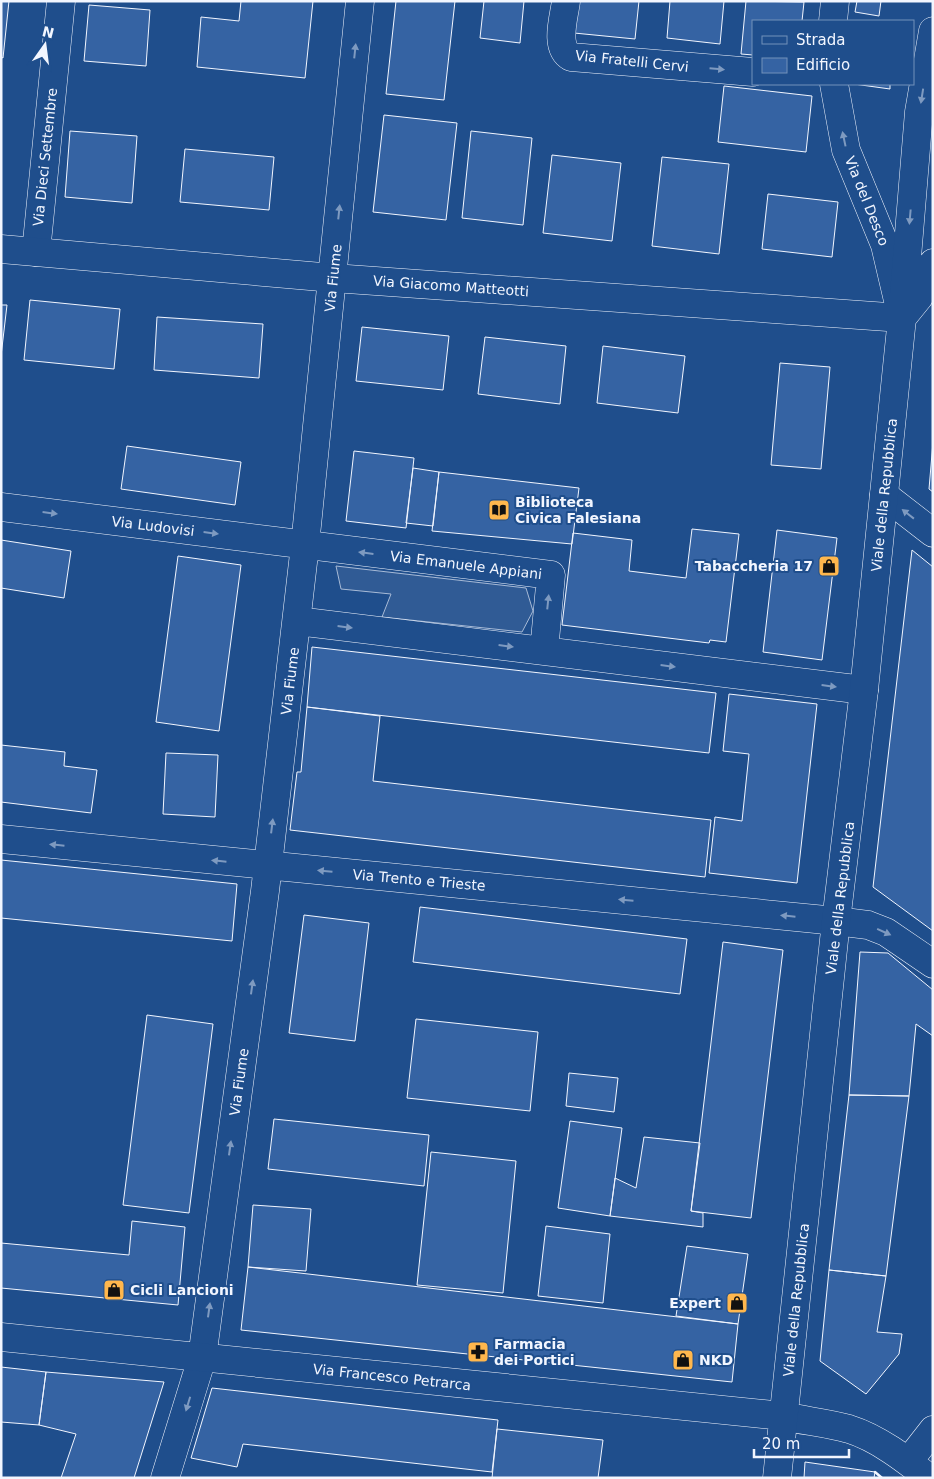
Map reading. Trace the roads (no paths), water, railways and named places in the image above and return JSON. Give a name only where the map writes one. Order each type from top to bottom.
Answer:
[{"type":"street","name":"Via Dieci Settembre","points":[[36,252],[61,1]]},
{"type":"street","name":"Via Fiume","points":[[165,1478],[202,1358],[268,866],[306,545],[360,1]]},
{"type":"street","name":"Via Fratelli Cervi","points":[[566,1],[562,46],[566,54],[571,56],[752,72]]},
{"type":"street","points":[[834,1],[834,20]]},
{"type":"street","name":"Viale della Repubblica","points":[[777,1478],[836,921],[864,690],[902,318],[919,112],[933,31]]},
{"type":"street","name":"Via del Desco","points":[[834,85],[846,150],[886,245],[902,318]]},
{"type":"street","name":"Via Giacomo Matteotti","points":[[1,249],[333,278],[902,318]]},
{"type":"street","points":[[902,318],[919,297],[933,263]]},
{"type":"street","points":[[884,495],[933,533]]},
{"type":"street","name":"Via Ludovisi","points":[[1,507],[306,545]]},
{"type":"street","name":"Via Emanuele Appiani","points":[[306,545],[551,575],[544,651]]},
{"type":"street","points":[[296,621],[864,690]]},
{"type":"street","name":"Via Trento e Trieste","points":[[1,839],[836,921],[868,926],[886,932],[933,964]]},
{"type":"street","name":"Via Francesco Petrarca","points":[[1,1337],[783,1416],[849,1430],[881,1444],[918,1470]]},
{"type":"street","points":[[918,1470],[933,1430]]},
{"type":"place","name":"Biblioteca Civica Falesiana","points":[[499,510]]},
{"type":"place","name":"Tabaccheria 17","points":[[829,566]]},
{"type":"place","name":"Cicli Lancioni","points":[[114,1290]]},
{"type":"place","name":"Expert","points":[[737,1303]]},
{"type":"place","name":"Farmacia dei Portici","points":[[478,1352]]},
{"type":"place","name":"NKD","points":[[683,1360]]}]
